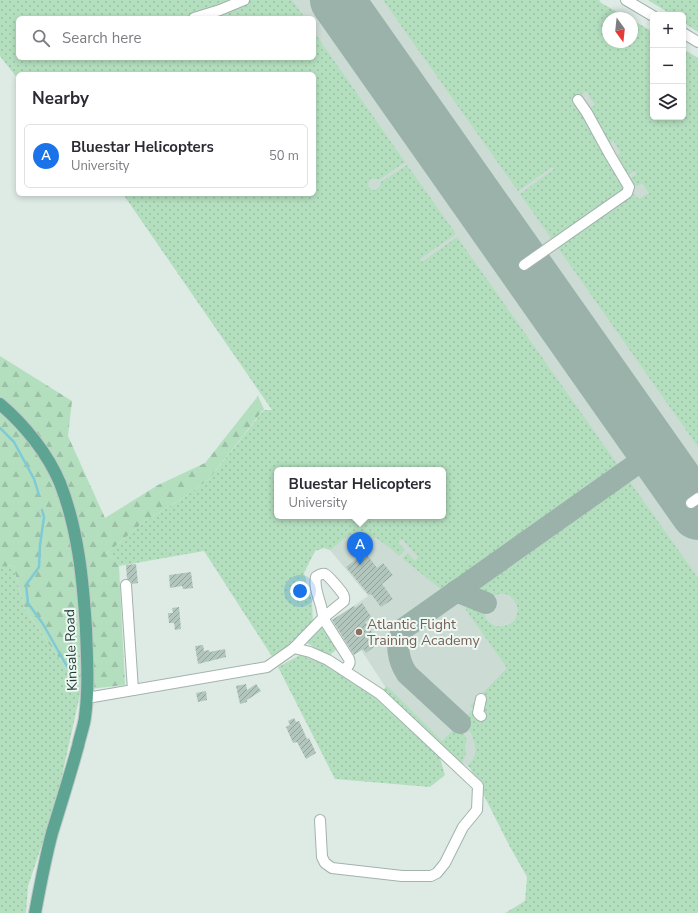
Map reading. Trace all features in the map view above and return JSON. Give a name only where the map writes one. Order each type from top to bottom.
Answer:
[{"type":"main road","name":"Kinsale Road","points":[[0,404],[12,414],[39,447],[49,462],[59,482],[67,503],[74,532],[84,607],[88,671],[85,718],[46,856],[35,913]]},
{"type":"street","points":[[200,16],[244,0]]},
{"type":"street","points":[[626,0],[650,14]]},
{"type":"street","points":[[686,35],[698,42]]},
{"type":"street","points":[[524,265],[627,193],[629,187],[578,100]]},
{"type":"street","points":[[126,585],[133,690]]},
{"type":"street","points":[[87,698],[268,667],[294,648],[323,618],[349,658],[349,665],[344,670]]},
{"type":"street","points":[[294,648],[310,652],[328,660],[380,694],[478,786],[477,810],[463,827],[445,863],[437,873],[431,876],[402,876],[332,868],[325,863],[322,857],[320,820]]},
{"type":"street","points":[[481,716],[478,713],[482,700]]},
{"type":"shaded area","points":[[0,0],[599,0],[601,3],[617,12],[602,12],[602,48],[638,48],[638,23],[650,30],[650,120],[686,120],[686,51],[698,58],[698,861],[470,768],[449,754],[386,688],[339,616],[368,596],[330,550],[324,548],[357,524],[411,519],[446,519],[446,467],[440,467],[125,196],[316,196],[316,72],[16,72],[16,76],[0,56]]},
{"type":"green space","points":[[0,0],[239,0],[214,10],[191,16],[16,16],[16,60],[316,60],[316,35],[405,162],[380,179],[371,179],[368,183],[369,187],[372,190],[375,190],[379,187],[381,182],[407,165],[456,234],[420,259],[422,262],[457,237],[620,468],[443,591],[402,558],[408,553],[415,561],[418,557],[402,539],[398,542],[405,550],[399,556],[378,539],[359,532],[351,534],[330,550],[324,548],[315,551],[304,573],[312,601],[313,623],[273,658],[204,551],[119,566],[107,553],[145,521],[183,498],[209,479],[264,410],[272,410],[124,196],[316,196],[316,72],[16,72],[16,76],[0,56]]},
{"type":"green space","points":[[250,0],[292,0],[304,16],[205,16]]},
{"type":"green space","points":[[383,0],[599,0],[601,3],[617,12],[602,12],[602,48],[638,48],[638,23],[650,30],[650,120],[686,120],[686,51],[698,58],[698,447],[556,245],[631,193],[639,199],[649,193],[642,183],[637,186],[633,185],[629,179],[637,174],[634,171],[626,176],[616,159],[620,152],[613,140],[608,145],[588,109],[595,105],[586,91],[575,99],[627,185],[624,192],[553,241],[520,194],[554,169],[552,167],[518,191]]},
{"type":"green space","points":[[648,0],[698,0],[698,32],[686,24],[686,12],[667,12]]},
{"type":"green space","points":[[0,356],[72,401],[68,436],[105,518],[158,485],[205,463],[258,396],[264,409],[209,479],[183,498],[145,521],[107,553],[119,566],[125,685],[81,690],[25,609],[13,565],[0,567]]},
{"type":"green space","points":[[628,479],[698,578],[698,913],[505,913],[525,901],[527,877],[470,768],[467,766],[475,755],[475,743],[470,731],[462,721],[473,709],[470,706],[507,668],[466,610],[465,599],[484,607],[485,616],[489,622],[494,625],[508,625],[514,621],[517,615],[517,607],[514,600],[508,595],[500,594],[484,599],[468,592],[471,588]]},
{"type":"green space","points":[[13,565],[25,609],[81,690],[56,803],[28,886],[26,913],[0,913],[0,567]]},
{"type":"green space","points":[[321,627],[324,627],[338,648],[330,655],[305,642]]},
{"type":"green space","points":[[300,655],[327,665],[369,692],[405,723],[440,758],[445,775],[430,787],[335,779],[278,667]]},
{"type":"green space","points":[[387,686],[442,741],[458,725],[467,740],[465,746],[466,754],[462,763],[443,750],[381,691]]},
{"type":"building","points":[[365,552],[377,568],[383,563],[393,575],[382,584],[393,599],[381,607],[346,567]]},
{"type":"building","points":[[136,564],[138,583],[132,584],[131,581],[127,579],[126,565]]},
{"type":"building","points":[[191,572],[193,588],[183,589],[182,586],[170,588],[169,575]]},
{"type":"building","points":[[362,603],[372,618],[365,622],[379,643],[366,653],[363,649],[354,655],[332,620],[354,606],[355,608]]},
{"type":"building","points":[[179,607],[181,629],[175,630],[174,623],[169,623],[168,613],[173,613],[172,608]]},
{"type":"building","points":[[203,645],[204,651],[209,650],[210,652],[225,649],[226,657],[198,664],[195,646]]},
{"type":"building","points":[[246,684],[247,690],[256,684],[261,691],[247,700],[247,702],[240,704],[236,686]]},
{"type":"building","points":[[206,691],[207,700],[198,702],[196,693]]},
{"type":"building","points":[[294,718],[296,722],[299,721],[307,739],[309,738],[316,753],[306,759],[297,742],[293,743],[286,727],[290,725],[288,721]]},
{"type":"waterway","points":[[0,428],[14,442],[34,479],[39,495]]},
{"type":"waterway","points":[[42,510],[44,517],[39,567],[26,585],[28,603],[43,624],[69,670]]},
{"type":"taxiway","points":[[460,723],[407,674],[401,663],[398,646],[403,629],[638,463],[644,449],[643,435]]},
{"type":"taxiway","points":[[638,463],[653,463],[667,469]]},
{"type":"taxiway","points":[[456,591],[486,603]]},
{"type":"runway","points":[[337,0],[698,513]]},
{"type":"place","name":"Bluestar Helicopters","points":[[360,565]]},
{"type":"place","name":"Atlantic Flight Training Academy","points":[[359,632]]}]
